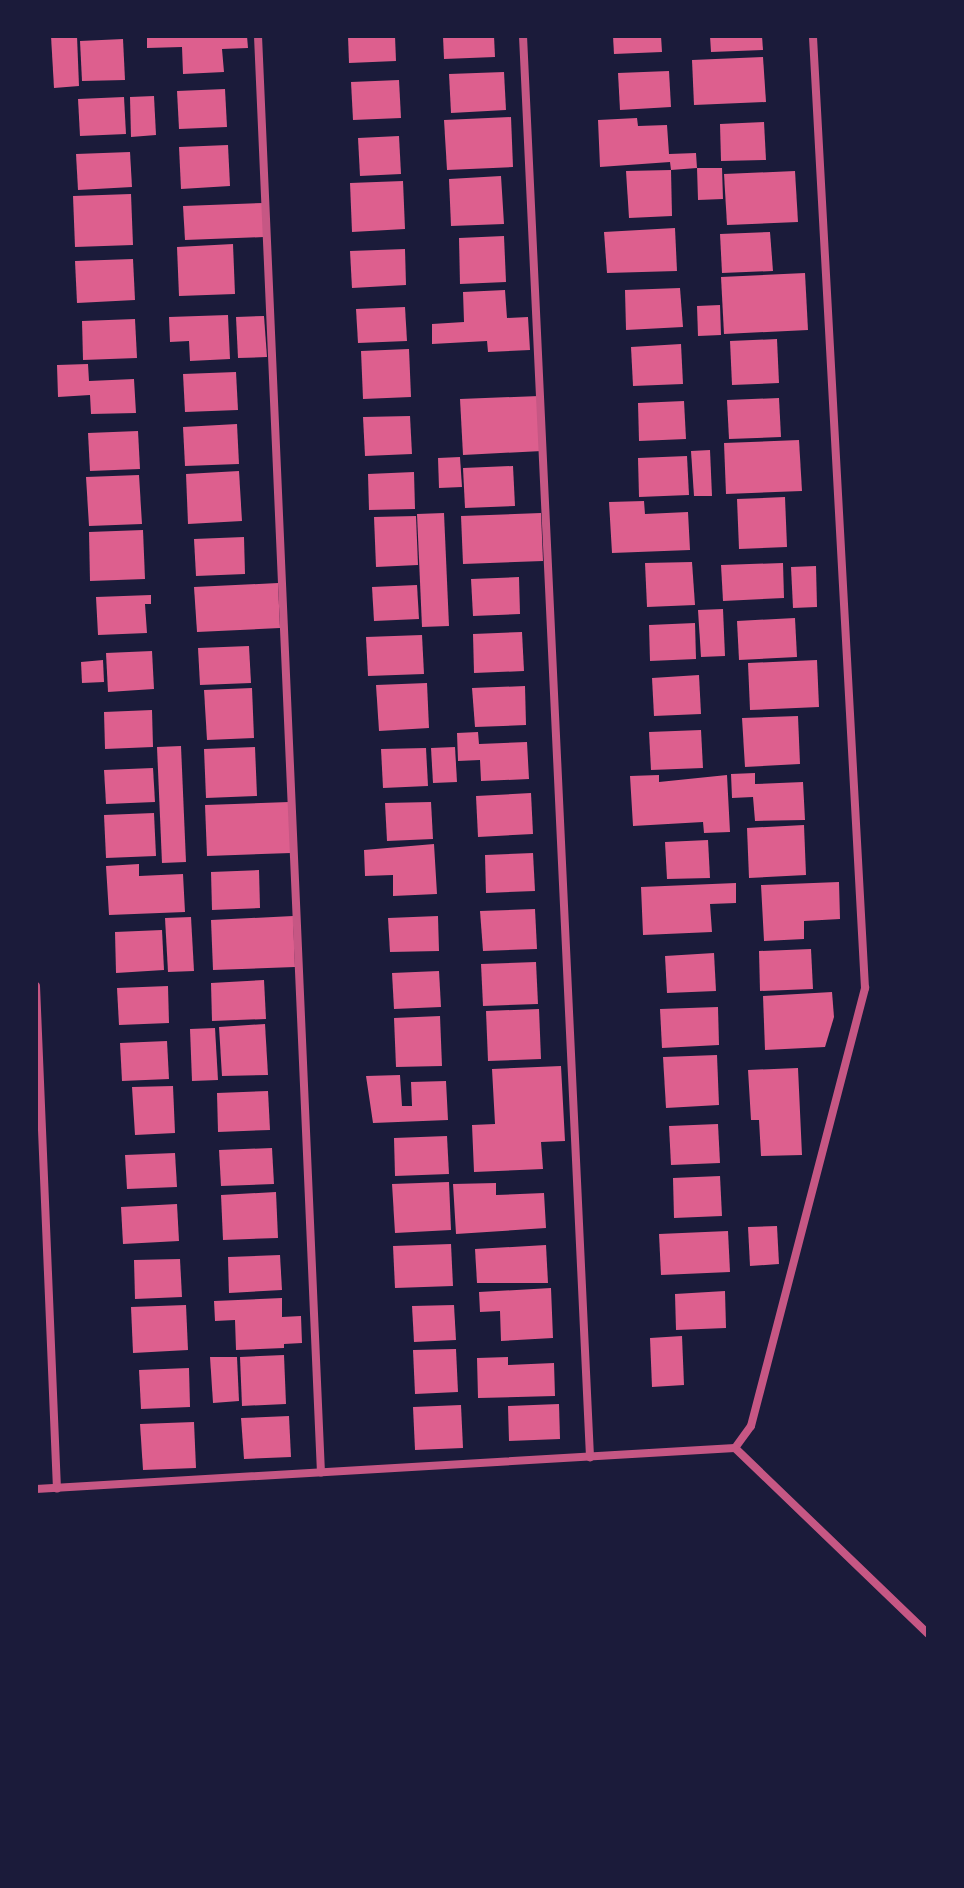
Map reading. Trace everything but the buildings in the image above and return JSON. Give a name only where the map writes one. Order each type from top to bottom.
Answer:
[{"type":"street","points":[[258,36],[321,1473]]},
{"type":"street","points":[[523,36],[590,1457]]},
{"type":"street","points":[[735,1448],[751,1426],[865,988],[813,36]]},
{"type":"street","points":[[36,986],[57,1489]]},
{"type":"street","points":[[36,1489],[735,1448],[928,1634]]}]
